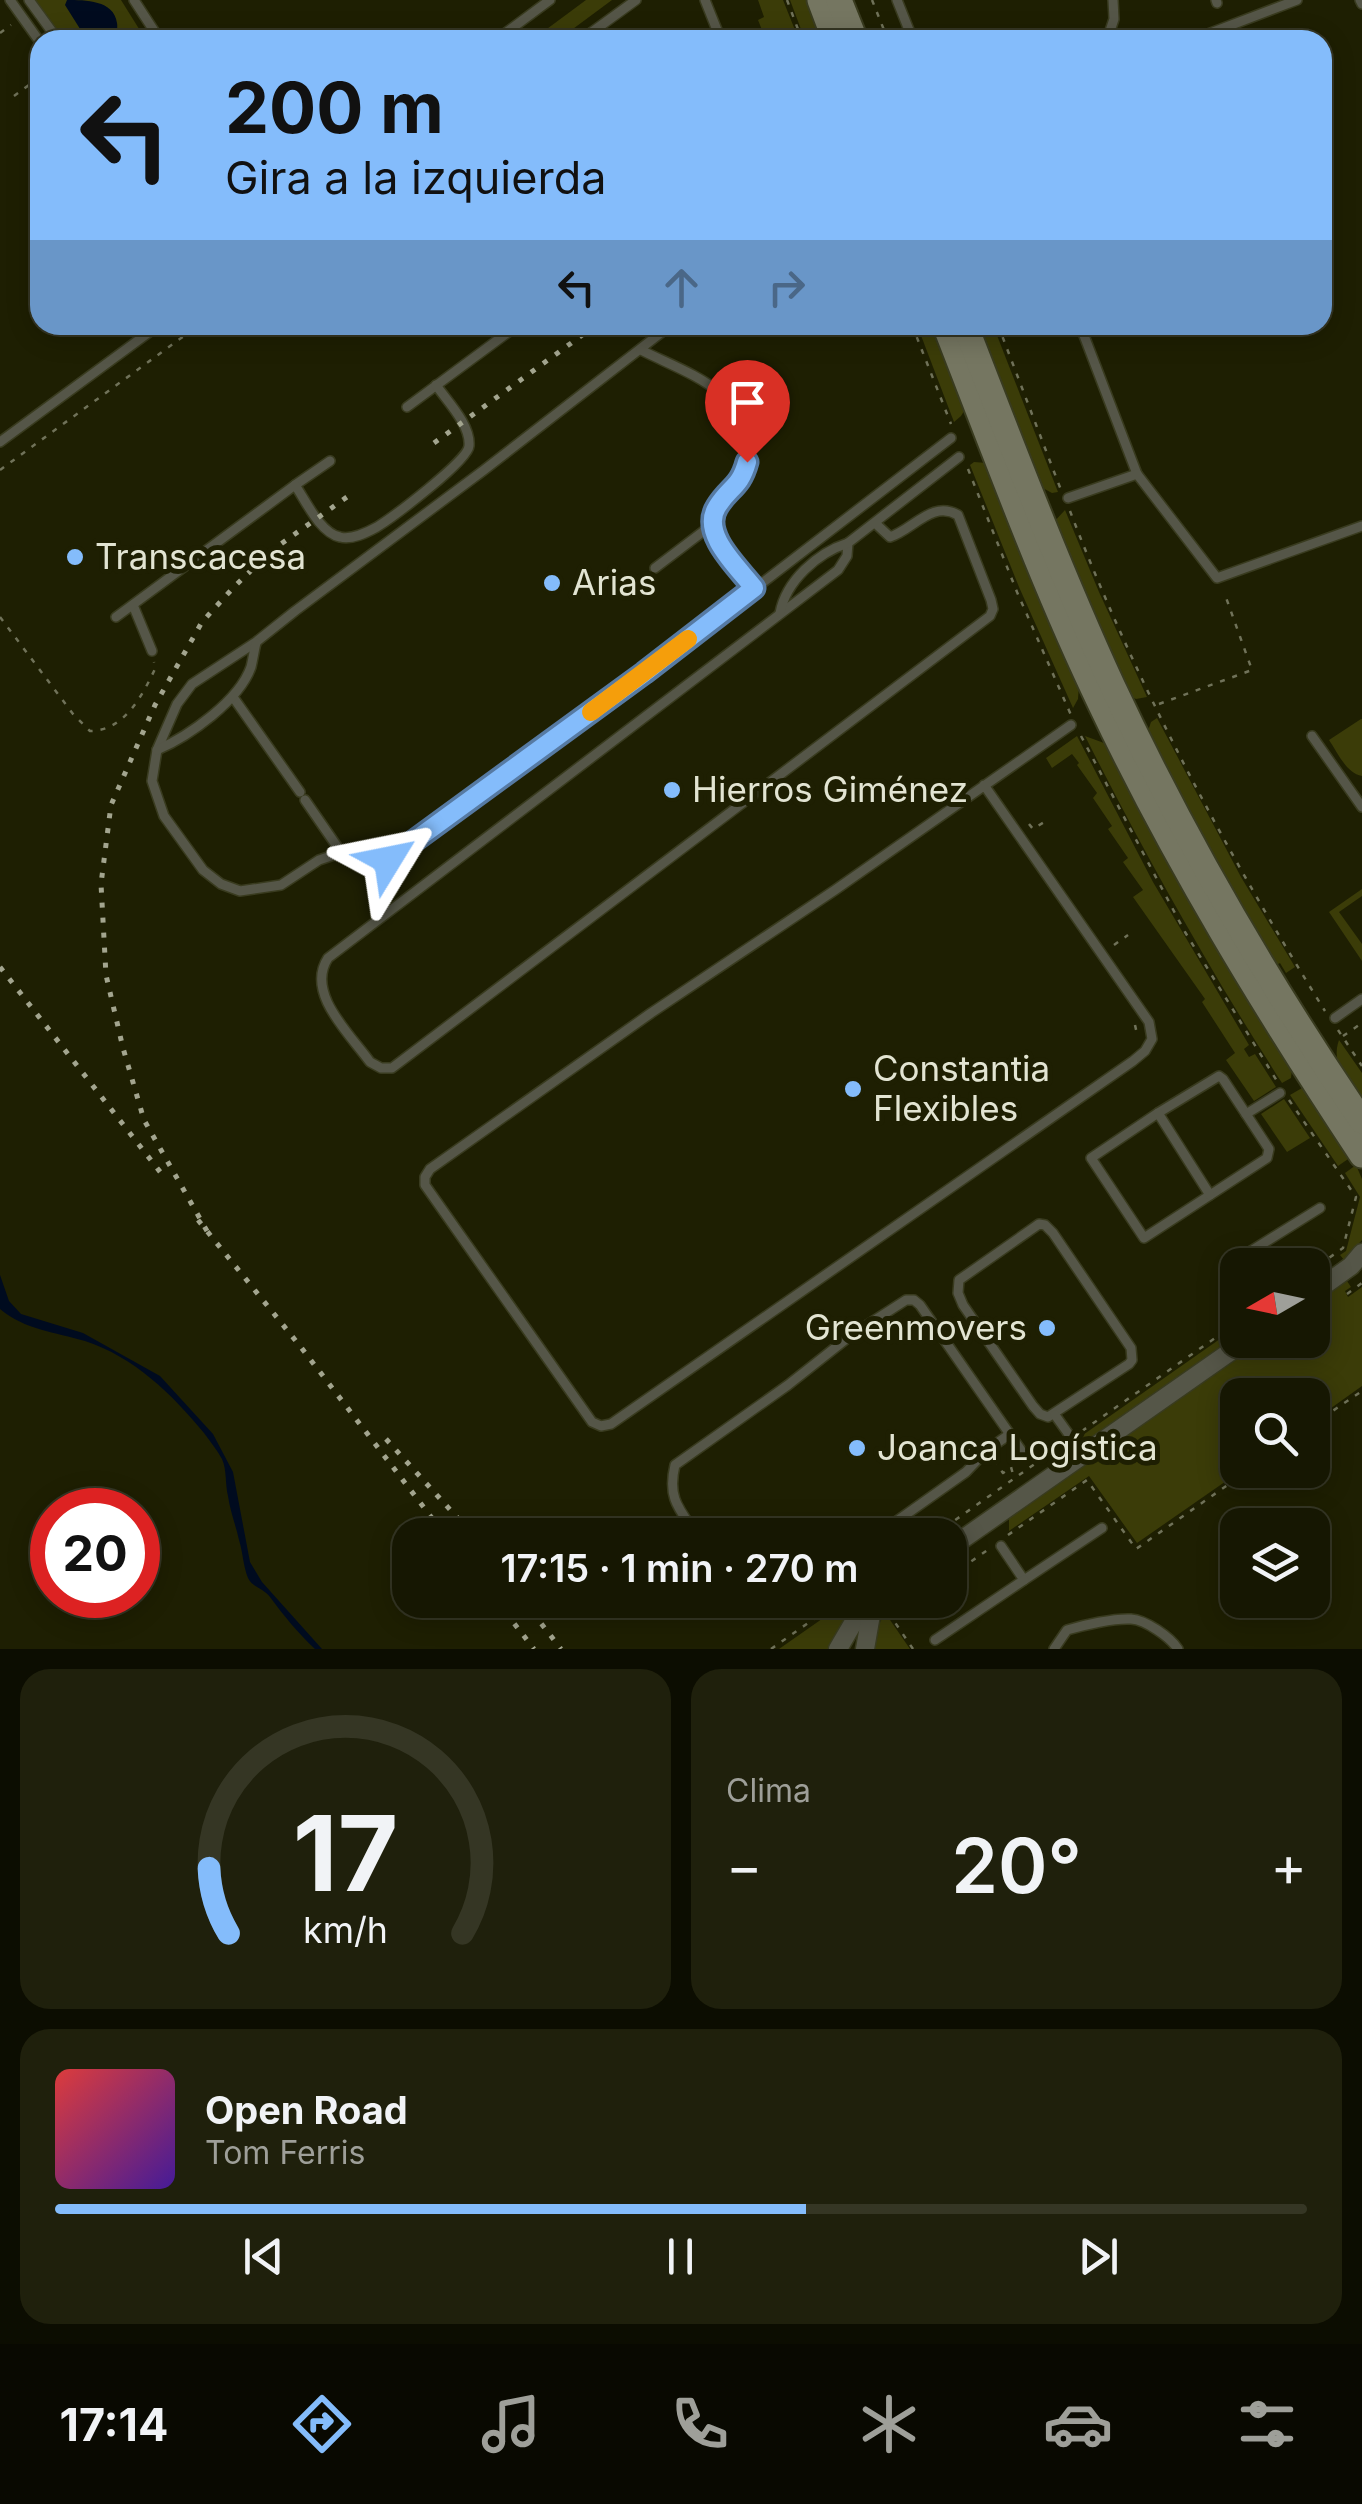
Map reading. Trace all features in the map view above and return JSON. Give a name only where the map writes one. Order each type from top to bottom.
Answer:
[{"type":"main road","points":[[820,0],[831,30]]},
{"type":"main road","points":[[840,0],[851,30]]},
{"type":"main road","points":[[950,335],[1039,565],[1102,707],[1213,918],[1362,1155]]},
{"type":"main road","points":[[969,335],[1046,532],[1132,726],[1242,932],[1362,1121]]},
{"type":"street","points":[[1330,1281],[1358,1261]]},
{"type":"street","points":[[967,1536],[1220,1358]]},
{"type":"street","points":[[838,1649],[858,1618]]},
{"type":"street","points":[[865,1649],[872,1618]]},
{"type":"lane","points":[[10,0],[31,30]]},
{"type":"lane","points":[[29,0],[51,30]]},
{"type":"lane","points":[[134,0],[154,30]]},
{"type":"lane","points":[[510,30],[550,0]]},
{"type":"lane","points":[[596,30],[636,0]]},
{"type":"lane","points":[[706,0],[717,30]]},
{"type":"lane","points":[[897,0],[908,30]]},
{"type":"lane","points":[[1110,30],[1113,0]]},
{"type":"lane","points":[[1218,30],[1297,0]]},
{"type":"lane","points":[[0,442],[145,335]]},
{"type":"lane","points":[[407,407],[504,335]]},
{"type":"lane","points":[[659,335],[256,642],[184,692],[158,750],[152,781],[164,816],[203,870],[221,884],[240,891],[263,890],[281,885],[319,860],[343,855],[377,862],[396,855],[675,650],[951,438]]},
{"type":"lane","points":[[1084,335],[1137,474],[1217,578],[1362,526]]},
{"type":"lane","points":[[641,350],[701,379],[736,407],[747,442],[747,462],[743,478],[716,508],[713,524],[720,544],[754,588]]},
{"type":"lane","points":[[295,486],[323,526],[336,537],[350,538],[378,526],[457,466],[469,450],[462,423],[436,385]]},
{"type":"lane","points":[[780,614],[783,600],[799,575],[836,547],[848,543],[959,458]]},
{"type":"lane","points":[[116,618],[330,460]]},
{"type":"lane","points":[[1068,498],[1137,474]]},
{"type":"lane","points":[[848,543],[848,556],[838,570],[328,958],[321,968],[320,982],[326,1001],[370,1062],[392,1068],[990,616],[994,609],[992,600],[958,515],[936,510],[890,537],[875,523]]},
{"type":"lane","points":[[655,568],[713,524]]},
{"type":"lane","points":[[133,605],[152,651]]},
{"type":"lane","points":[[158,750],[174,743],[233,697],[250,670],[256,642]]},
{"type":"lane","points":[[233,697],[343,855]]},
{"type":"lane","points":[[984,785],[1149,1022],[1152,1039],[1145,1051],[611,1424],[601,1426],[592,1422],[426,1184],[425,1176],[635,1024],[1071,725]]},
{"type":"lane","points":[[1312,736],[1362,807]]},
{"type":"lane","points":[[1335,1018],[1362,999]]},
{"type":"lane","points":[[1219,1076],[1246,1114],[1269,1149],[1266,1158],[1144,1238],[1091,1158],[1219,1076]]},
{"type":"lane","points":[[1246,1114],[1280,1093]]},
{"type":"lane","points":[[1158,1113],[1210,1195]]},
{"type":"lane","points":[[1256,1248],[1320,1208]]},
{"type":"lane","points":[[1039,1224],[1053,1233],[1132,1354],[1129,1364],[1054,1415],[1040,1414],[1032,1406],[958,1293],[959,1280],[1039,1224]]},
{"type":"lane","points":[[685,1518],[674,1502],[675,1465],[850,1336],[906,1300],[920,1305],[1023,1453]]},
{"type":"lane","points":[[1054,1415],[1070,1436]]},
{"type":"lane","points":[[901,1518],[966,1472],[1010,1434]]},
{"type":"lane","points":[[935,1640],[1102,1528]]},
{"type":"lane","points":[[1000,1546],[1024,1580]]},
{"type":"lane","points":[[1054,1649],[1067,1630],[1129,1619],[1171,1640],[1178,1649]]},
{"type":"path","points":[[786,0],[798,30]]},
{"type":"path","points":[[872,0],[884,30]]},
{"type":"path","points":[[14,96],[30,84]]},
{"type":"path","points":[[0,470],[185,335]]},
{"type":"path","points":[[1002,335],[1076,528],[1150,695],[1233,855],[1362,1066]]},
{"type":"path","points":[[1158,704],[1252,670],[1217,578]]},
{"type":"path","points":[[0,617],[80,724],[90,731],[104,731],[134,706],[155,669],[152,651]]},
{"type":"path","points":[[1134,1023],[1137,1034]]},
{"type":"path","points":[[1342,1037],[1362,1023]]},
{"type":"path","points":[[1330,1257],[1334,1254]]},
{"type":"path","points":[[1347,1294],[1362,1283]]},
{"type":"path","points":[[958,1518],[1220,1335]]},
{"type":"path","points":[[1330,1413],[1362,1391]]},
{"type":"path","points":[[772,1649],[816,1618]]},
{"type":"path","points":[[892,1618],[913,1649]]},
{"type":"shaded area","points":[[34,0],[121,0],[140,30],[56,30]]},
{"type":"shaded area","points":[[586,0],[612,0],[572,30],[546,30]]},
{"type":"shaded area","points":[[758,0],[783,0],[795,30],[762,30],[758,20],[764,17]]},
{"type":"shaded area","points":[[790,0],[808,0],[819,30],[801,30]]},
{"type":"shaded area","points":[[921,335],[938,335],[966,408],[954,422]]},
{"type":"shaded area","points":[[981,335],[997,335],[1058,492],[1039,486]]},
{"type":"shaded area","points":[[987,463],[1079,685],[1073,708],[1019,587],[970,465]]},
{"type":"shaded area","points":[[1065,510],[1147,697],[1130,696],[1053,523]]},
{"type":"shaded area","points":[[1157,718],[1241,877],[1295,967],[1286,973],[1280,963],[1275,966],[1250,924],[1147,734]]},
{"type":"shaded area","points":[[1362,719],[1362,776],[1347,767],[1329,740]]},
{"type":"shaded area","points":[[1077,736],[1153,882],[1249,1045],[1244,1049],[1249,1057],[1255,1054],[1276,1087],[1254,1101],[1226,1060],[1235,1053],[1202,1002],[1205,999],[1133,897],[1143,890],[1123,862],[1128,858],[1108,829],[1112,826],[1093,798],[1097,793],[1079,763],[1072,754],[1052,768],[1046,758]]},
{"type":"shaded area","points":[[1085,736],[1104,743],[1112,754],[1200,919],[1292,1069],[1291,1078],[1282,1083],[1229,998]]},
{"type":"shaded area","points":[[1362,889],[1362,896],[1339,912],[1362,944],[1362,961],[1329,912]]},
{"type":"shaded area","points":[[1339,1040],[1362,1073],[1362,1101],[1339,1065]]},
{"type":"shaded area","points":[[1302,1088],[1351,1157],[1338,1166],[1290,1095]]},
{"type":"shaded area","points":[[1284,1099],[1310,1138],[1287,1152],[1261,1114]]},
{"type":"shaded area","points":[[1356,1165],[1362,1179],[1362,1240],[1344,1260],[1340,1255],[1346,1251],[1360,1197],[1345,1173]]},
{"type":"shaded area","points":[[1347,1281],[1351,1287],[1345,1291],[1348,1297],[1362,1287],[1362,1386],[1330,1409],[1330,1378],[1220,1378],[1220,1485],[1137,1543],[1089,1476],[1009,1531],[1009,1518],[1237,1358],[1330,1358],[1330,1293]]},
{"type":"shaded area","points":[[1220,1339],[1220,1347],[1087,1440],[1080,1437]]},
{"type":"shaded area","points":[[823,1618],[847,1618],[829,1649],[779,1649]]},
{"type":"shaded area","points":[[889,1618],[910,1649],[874,1649],[880,1622]]},
{"type":"water","points":[[67,0],[82,0],[105,6],[115,15],[117,30],[81,30],[65,5]]},
{"type":"water","points":[[0,1275],[9,1301],[21,1314],[83,1333],[160,1376],[213,1434],[233,1472],[250,1562],[262,1582],[322,1649],[315,1649],[248,1578],[229,1502],[224,1463],[192,1419],[151,1378],[120,1357],[85,1341],[30,1326],[0,1309]]},
{"type":"railway","points":[[434,443],[582,335]]},
{"type":"railway","points":[[207,1231],[144,1120],[106,975],[101,884],[111,805],[155,705],[202,622],[271,551],[354,492]]},
{"type":"railway","points":[[0,967],[161,1173]]},
{"type":"railway","points":[[198,1220],[432,1518]]},
{"type":"railway","points":[[386,1439],[458,1518]]},
{"type":"railway","points":[[510,1618],[534,1649]]},
{"type":"railway","points":[[537,1618],[561,1649]]},
{"type":"slow traffic","points":[[591,712],[688,639]]},
{"type":"place","name":"Transcacesa","points":[[75,557]]},
{"type":"place","name":"Arias","points":[[552,583]]},
{"type":"place","name":"Hierros Giménez","points":[[672,790]]},
{"type":"place","name":"Constantia Flexibles","points":[[853,1089]]},
{"type":"place","name":"Greenmovers","points":[[1047,1328]]},
{"type":"place","name":"Joanca Logística","points":[[857,1448]]},
{"type":"route","points":[[388,860],[754,588],[720,544],[712,520],[716,508],[743,478],[747,462]]}]
